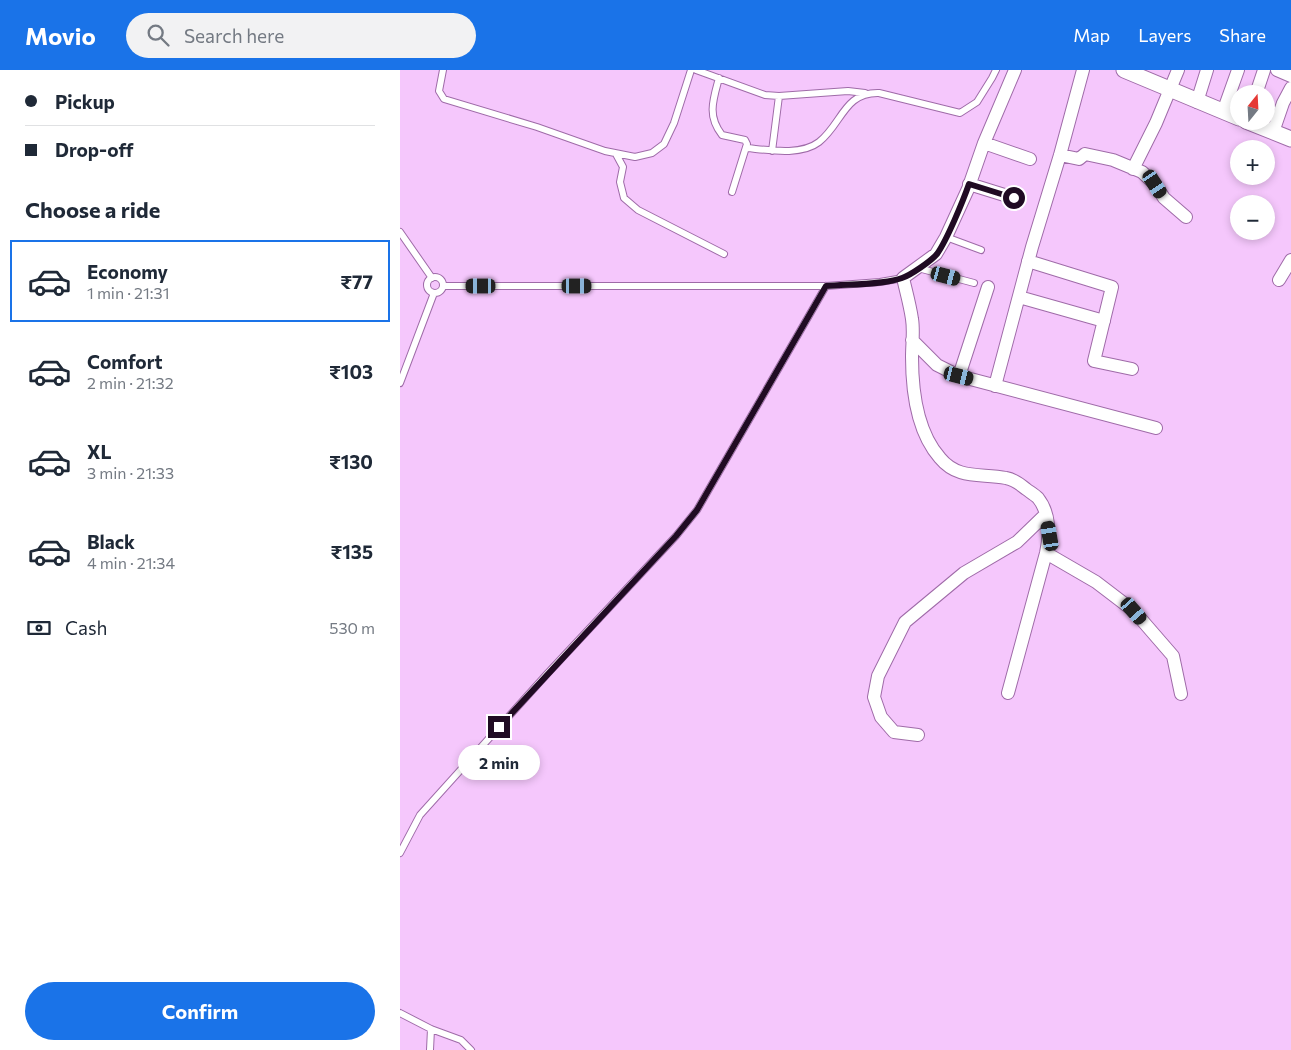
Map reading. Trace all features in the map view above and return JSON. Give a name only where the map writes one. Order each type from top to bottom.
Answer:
[{"type":"street","points":[[1008,693],[1050,536],[1046,514],[1038,498],[1008,478],[967,475],[949,468],[938,456],[927,438],[914,390],[913,320],[903,278],[936,254],[946,237],[1015,70]]},
{"type":"street","points":[[995,386],[1028,261],[1083,70]]},
{"type":"street","points":[[1126,70],[1230,115]]},
{"type":"street","points":[[1133,169],[1171,90],[1178,70]]},
{"type":"street","points":[[1198,102],[1207,70]]},
{"type":"street","points":[[1223,112],[1238,70]]},
{"type":"street","points":[[1259,85],[1264,70]]},
{"type":"street","points":[[1277,70],[1291,76]]},
{"type":"street","points":[[1272,132],[1291,88]]},
{"type":"street","points":[[1267,130],[1291,139]]},
{"type":"street","points":[[984,143],[1030,159]]},
{"type":"street","points":[[1060,155],[1079,159],[1085,154],[1113,160],[1148,176],[1164,198],[1186,217]]},
{"type":"street","points":[[969,184],[1014,198]]},
{"type":"street","points":[[1280,280],[1291,260]]},
{"type":"street","points":[[1028,261],[1112,287],[1094,361],[1132,369]]},
{"type":"street","points":[[959,376],[988,287]]},
{"type":"street","points":[[1019,297],[1104,321]]},
{"type":"street","points":[[912,340],[937,365],[959,376],[1156,428]]},
{"type":"street","points":[[918,735],[894,732],[881,717],[874,697],[878,676],[905,622],[964,573],[1017,542],[1046,514]]},
{"type":"street","points":[[1046,552],[1096,582],[1134,611],[1174,656],[1181,694]]},
{"type":"lane","points":[[443,70],[439,91],[444,99],[528,124],[605,151],[636,157],[652,153],[664,144],[674,123],[691,70]]},
{"type":"lane","points":[[696,70],[765,95],[779,96],[848,91],[879,93],[960,114],[977,102],[996,70]]},
{"type":"lane","points":[[719,78],[712,113],[714,123],[722,135],[745,140],[748,144],[732,192]]},
{"type":"lane","points":[[747,148],[772,151],[801,150],[818,143],[851,102],[860,95],[869,93]]},
{"type":"lane","points":[[772,151],[779,96]]},
{"type":"lane","points":[[616,154],[623,167],[620,182],[624,198],[638,210],[724,254]]},
{"type":"lane","points":[[400,232],[432,278],[440,279],[443,286]]},
{"type":"lane","points":[[946,237],[981,250]]},
{"type":"lane","points":[[918,268],[974,283]]},
{"type":"lane","points":[[432,278],[427,284],[428,289],[434,293]]},
{"type":"lane","points":[[443,286],[826,286],[880,282],[903,278]]},
{"type":"lane","points":[[400,383],[434,293],[442,290],[443,286]]},
{"type":"lane","points":[[400,853],[420,815],[547,674],[676,536],[697,510],[826,286]]},
{"type":"lane","points":[[400,1013],[431,1030],[461,1040],[471,1050]]},
{"type":"lane","points":[[430,1050],[431,1030]]},
{"type":"route","points":[[499,727],[676,536],[697,510],[826,286],[880,282],[903,278],[916,269],[936,254],[946,237],[969,184],[1014,198]]}]
